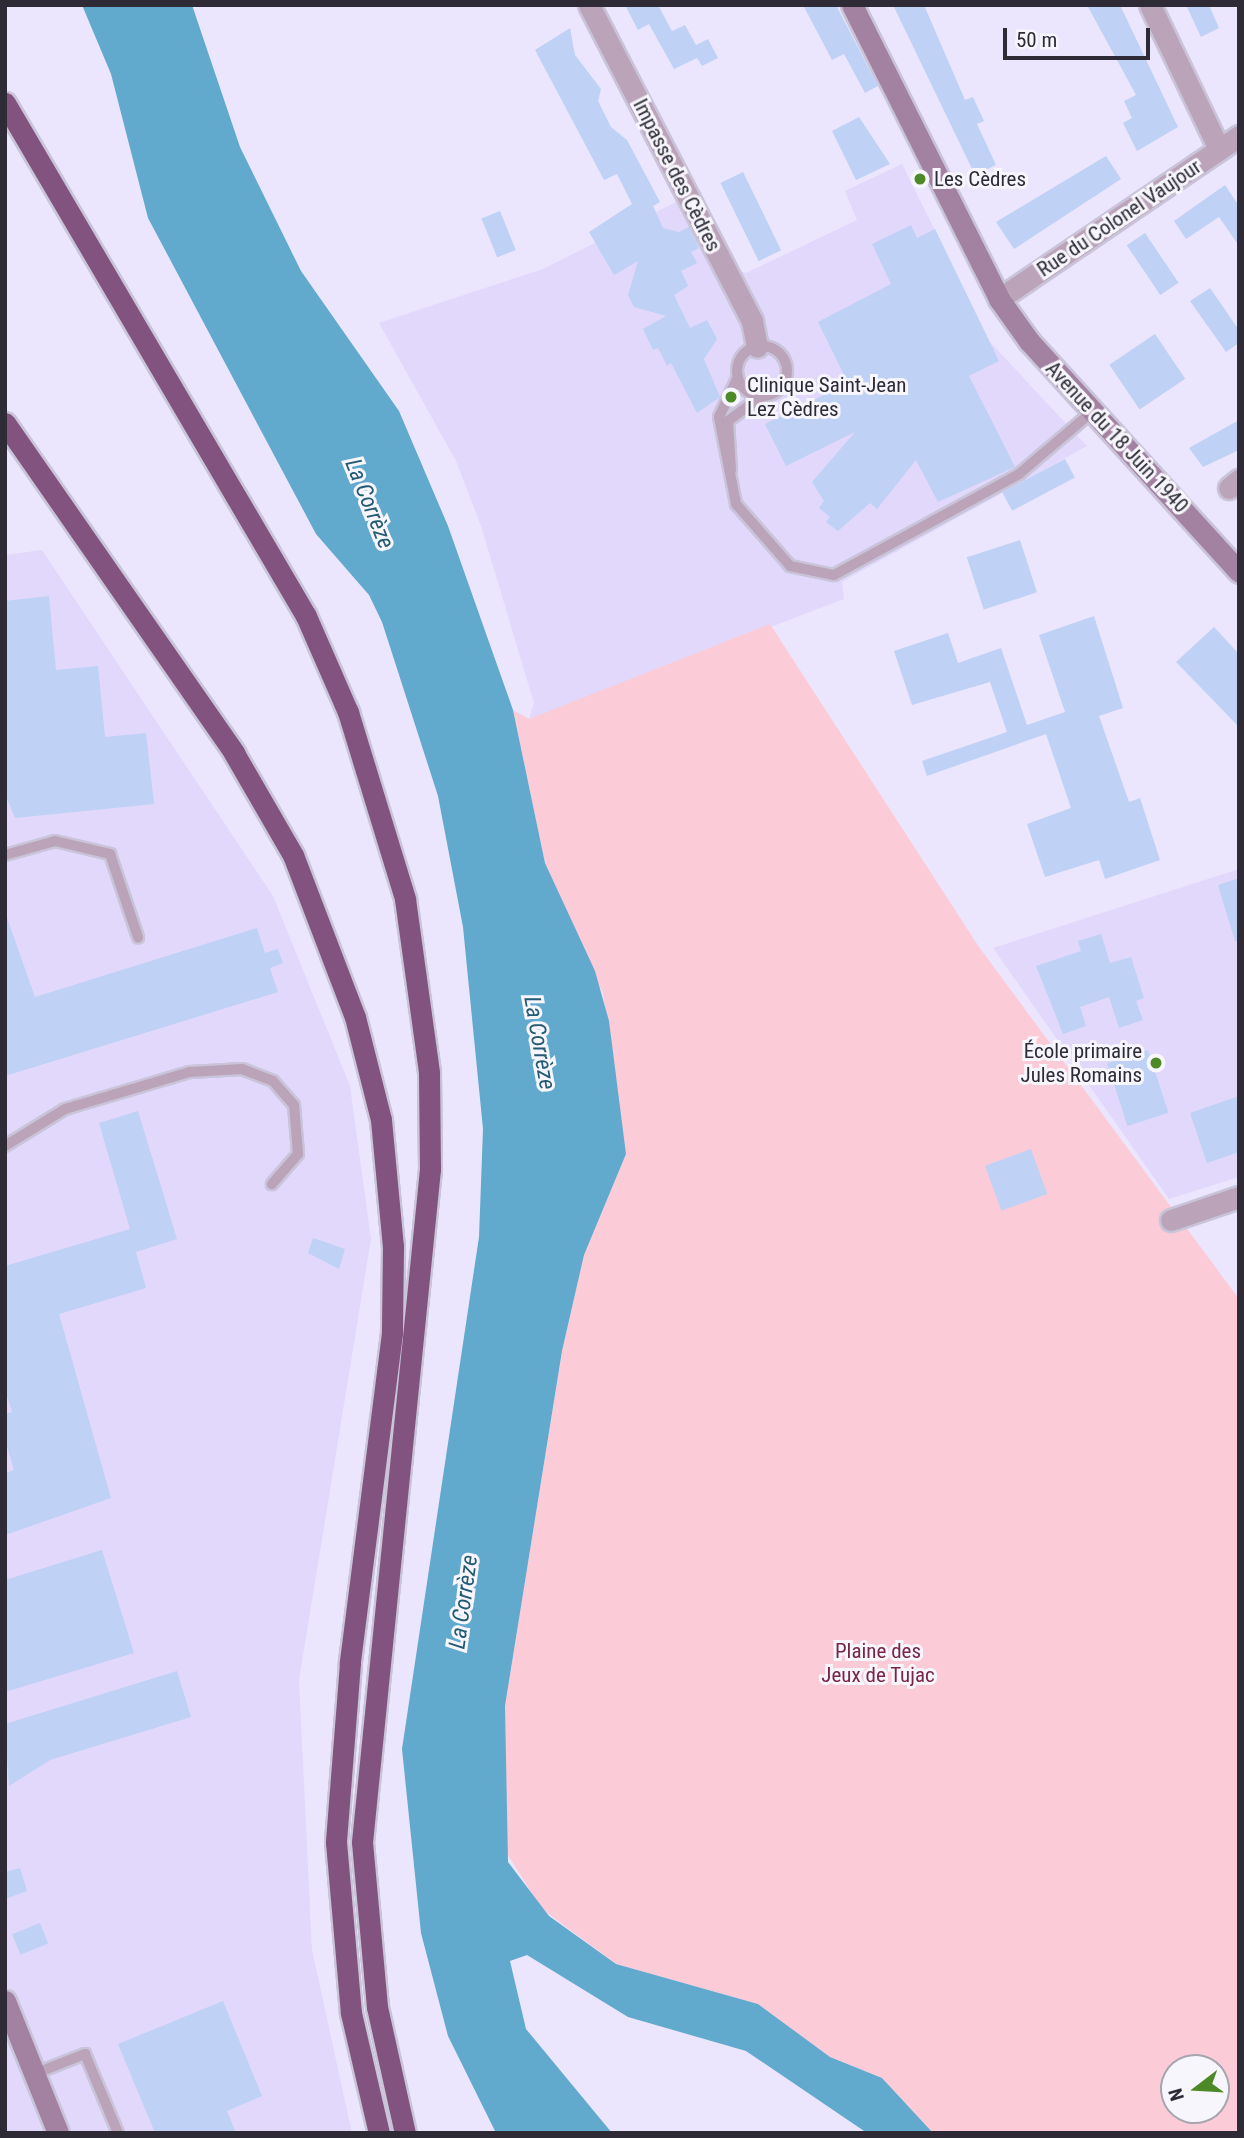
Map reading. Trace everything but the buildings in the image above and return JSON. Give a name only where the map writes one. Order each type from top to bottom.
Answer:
[{"type":"highway","points":[[5,103],[306,615],[348,712],[405,899],[429,1073],[429,1197],[371,1710],[362,1842],[377,2007],[405,2133]]},
{"type":"highway","points":[[5,423],[233,753],[293,855],[355,1017],[381,1120],[393,1246],[391,1333],[350,1663],[336,1842],[351,2013],[379,2133]]},
{"type":"street","name":"Impasse des Cèdres","points":[[589,5],[752,321],[757,346]]},
{"type":"street","name":"Avenue du 18 Juin 1940","points":[[852,5],[999,299],[1093,411],[1239,572]]},
{"type":"street","points":[[1150,5],[1219,149]]},
{"type":"street","name":"Rue du Colonel Vaujour","points":[[999,299],[1239,136]]},
{"type":"street","points":[[1171,1220],[1239,1197]]},
{"type":"street","points":[[5,2001],[58,2133]]},
{"type":"lane","points":[[729,480],[728,421],[762,396],[777,391],[787,369],[774,349],[757,346],[739,361],[738,377],[719,417],[729,480],[747,523],[790,566],[834,575],[1019,474],[1093,411]]},
{"type":"lane","points":[[738,377],[746,391],[762,396]]},
{"type":"lane","points":[[5,855],[55,841],[110,854],[138,937]]},
{"type":"lane","points":[[5,1146],[65,1109],[190,1072],[242,1069],[273,1081],[294,1105],[298,1154],[272,1184]]},
{"type":"lane","points":[[34,2074],[85,2054],[118,2133]]},
{"type":"shaded area","name":"Clinique Saint-Jean Lez Cèdres","points":[[902,164],[990,342],[1087,446],[842,582],[844,599],[529,719],[534,703],[481,526],[456,461],[379,323],[543,269],[676,202],[707,261],[746,273],[857,220],[845,191]]},
{"type":"shaded area","points":[[42,550],[273,896],[350,1086],[371,1239],[299,1680],[312,1950],[352,2133],[5,2133],[5,555]]},
{"type":"shaded area","name":"École primaire Jules Romains","points":[[1239,869],[1239,1177],[1169,1199],[993,948]]},
{"type":"green space","name":"Plaine des Jeux de Tujac","points":[[770,624],[979,947],[1239,1299],[1239,2133],[933,2133],[882,2078],[830,2057],[758,2004],[616,1964],[542,1909],[504,1849],[505,1706],[562,1351],[584,1255],[626,1154],[603,994],[545,863],[513,710],[529,719]]},
{"type":"water","name":"La Corrèze","points":[[82,5],[192,5],[240,147],[301,271],[399,411],[448,526],[513,710],[545,863],[595,971],[609,1021],[626,1154],[584,1255],[562,1351],[505,1706],[508,1862],[549,1916],[616,1964],[758,2004],[830,2057],[882,2078],[933,2133],[867,2133],[746,2051],[628,2017],[527,1955],[510,1961],[526,2029],[612,2133],[496,2133],[448,2036],[421,1933],[402,1749],[479,1237],[483,1129],[463,927],[438,796],[382,622],[369,595],[316,534],[148,218],[111,74]]},
{"type":"place","name":"Les Cèdres","points":[[920,179]]},
{"type":"place","name":"Clinique Saint-Jean Lez Cèdres","points":[[731,397]]},
{"type":"place","name":"École primaire Jules Romains","points":[[1156,1063]]}]
